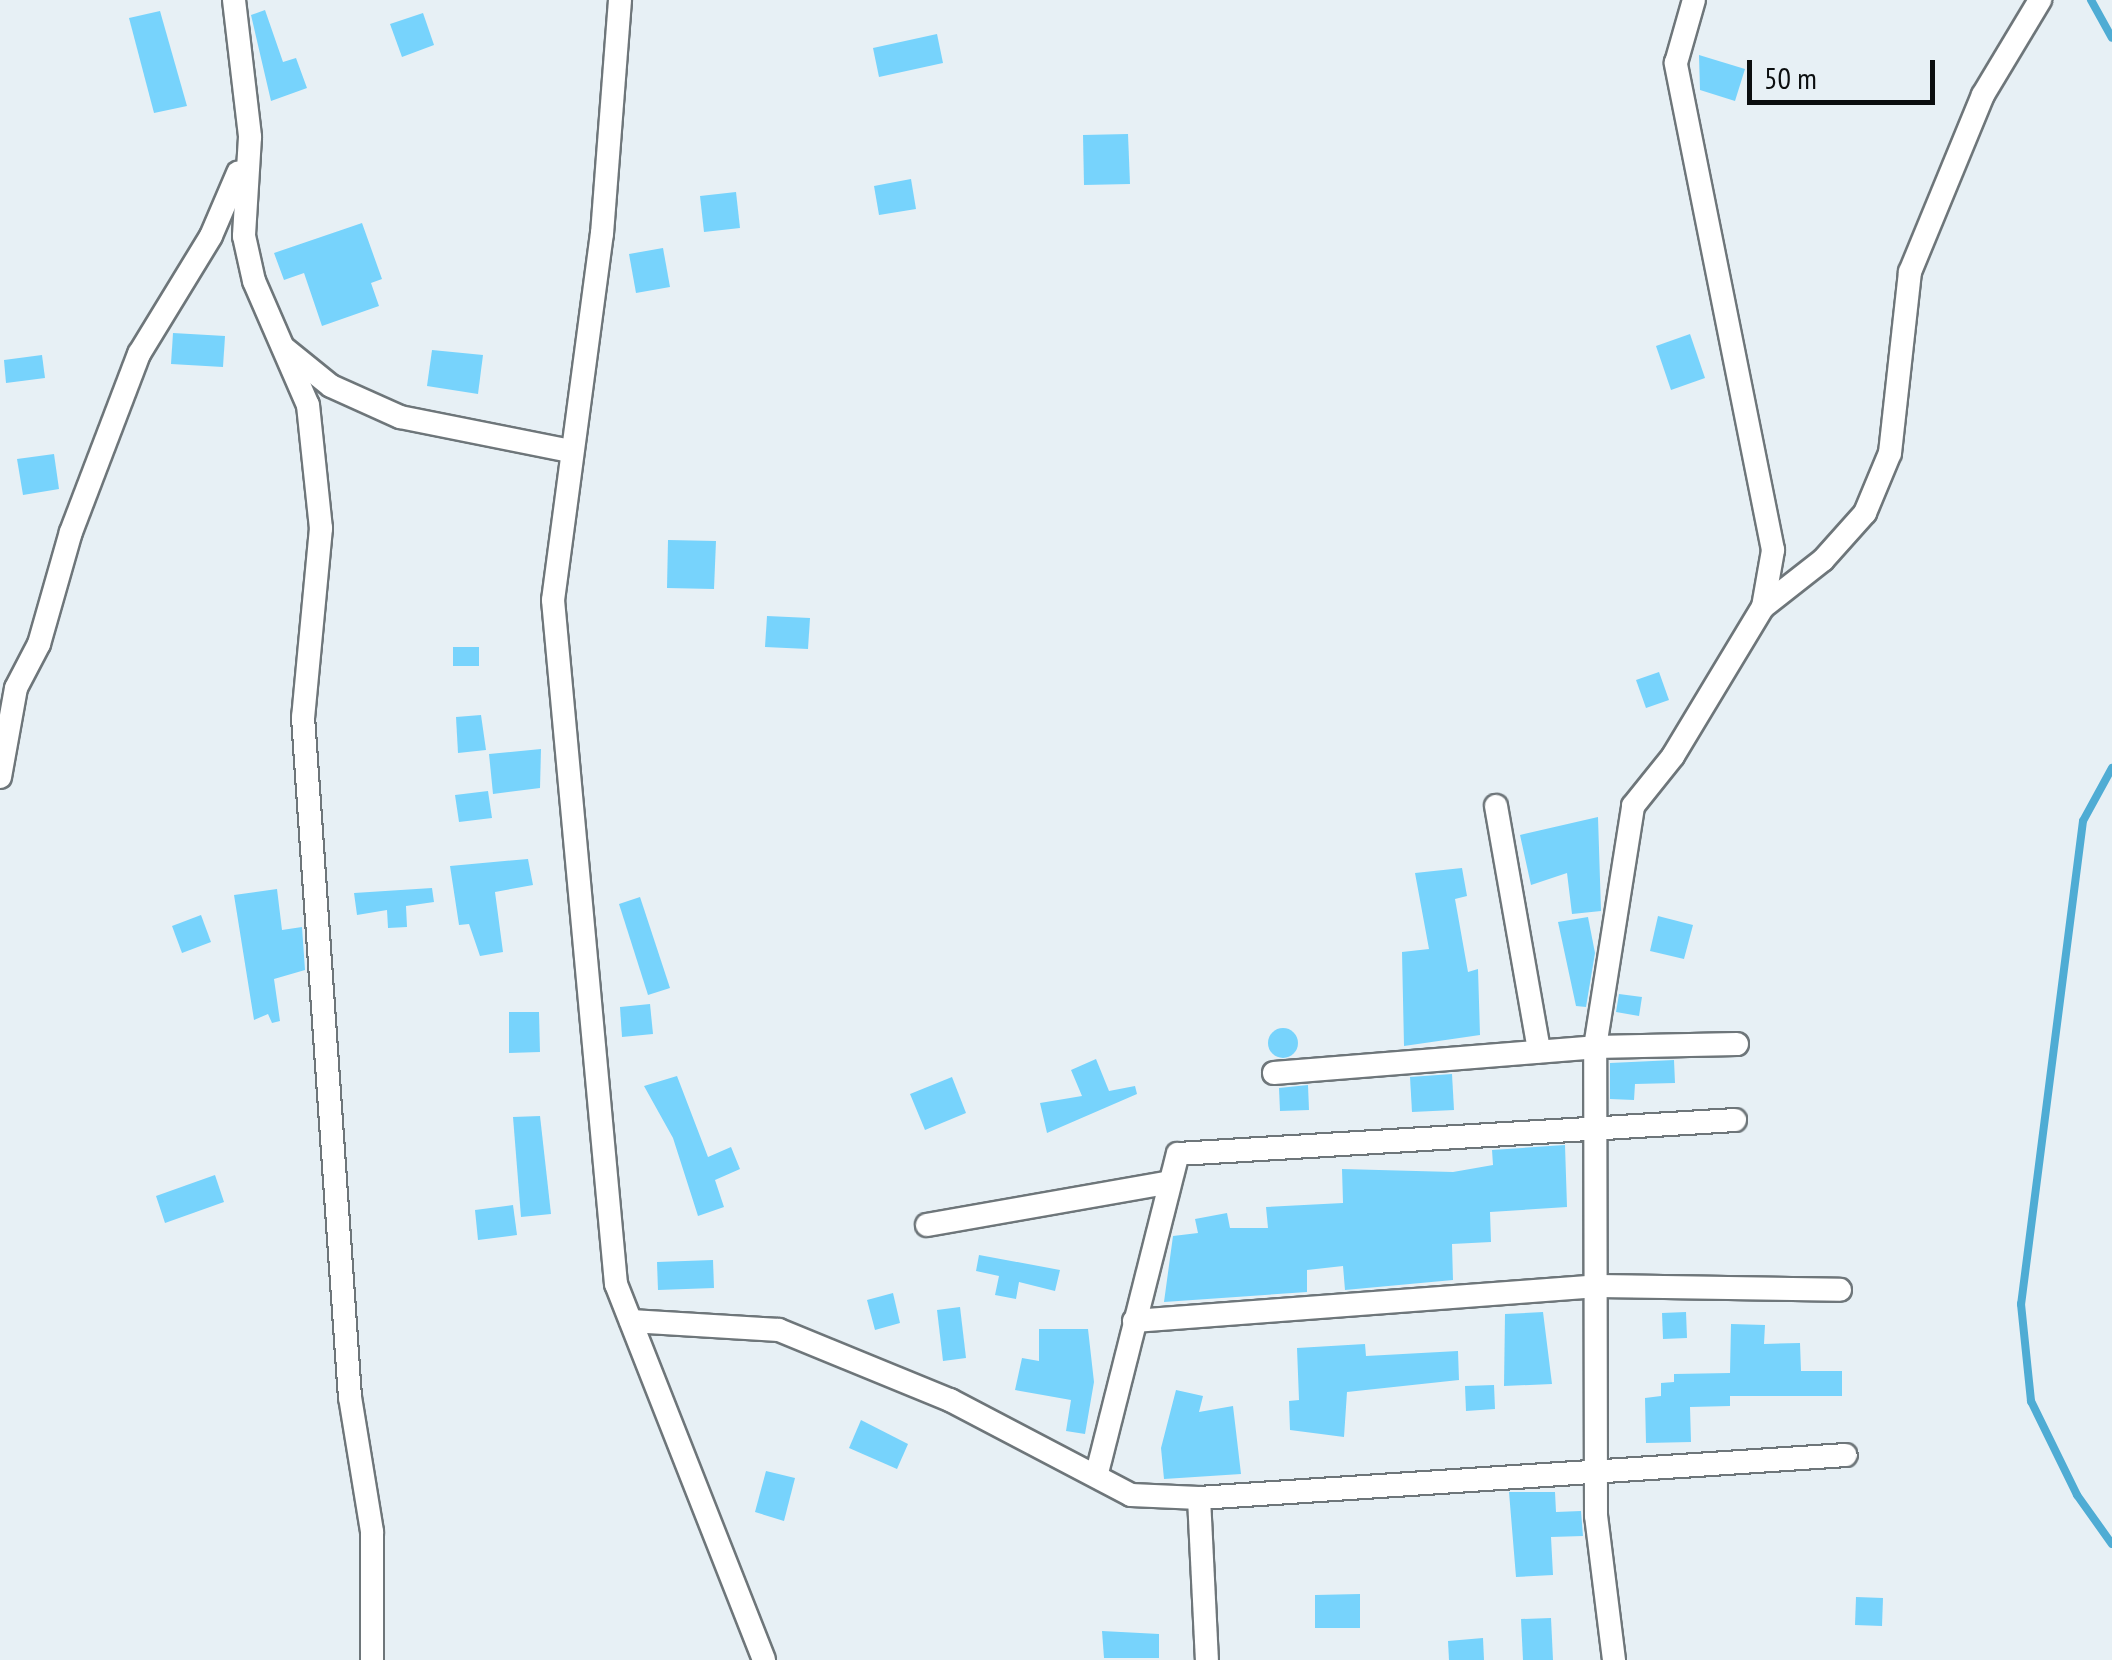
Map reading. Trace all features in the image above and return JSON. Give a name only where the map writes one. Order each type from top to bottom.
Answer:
[{"type":"street","points":[[234,0],[250,137],[244,236],[278,342],[308,405],[321,528],[303,717],[350,1397],[372,1532],[372,1660]]},
{"type":"street","points":[[620,0],[602,233],[553,600],[614,1271],[764,1660]]},
{"type":"street","points":[[1694,0],[1676,63],[1773,550],[1763,607]]},
{"type":"street","points":[[1614,1660],[1596,1516],[1600,1472],[1595,1047],[1633,806],[1673,756],[1763,607],[1823,560],[1865,513],[1890,453],[1910,272],[1983,95],[2040,0]]},
{"type":"street","points":[[0,777],[16,688],[40,644],[71,532],[139,354],[211,236],[250,137]]},
{"type":"street","points":[[278,342],[331,386],[400,417],[570,452]]},
{"type":"street","points":[[1496,806],[1538,1051]]},
{"type":"street","points":[[1274,1073],[1595,1047],[1737,1044]]},
{"type":"street","points":[[1097,1473],[1165,1184],[1173,1160],[1187,1150],[1736,1120]]},
{"type":"street","points":[[927,1225],[1165,1184]]},
{"type":"street","points":[[1134,1320],[1598,1286],[1840,1290]]},
{"type":"street","points":[[631,1321],[779,1330],[950,1400],[1097,1473],[1131,1495],[1199,1498],[1846,1455]]},
{"type":"street","points":[[1199,1498],[1207,1660]]},
{"type":"building","points":[[265,10],[283,62],[296,58],[307,88],[271,101],[251,15]]},
{"type":"building","points":[[160,11],[187,106],[154,113],[129,18]]},
{"type":"building","points":[[423,13],[434,45],[402,57],[390,24]]},
{"type":"building","points":[[937,34],[943,63],[879,77],[873,48]]},
{"type":"building","points":[[1699,55],[1745,69],[1735,101],[1700,90]]},
{"type":"building","points":[[1128,134],[1130,184],[1084,185],[1083,135]]},
{"type":"building","points":[[911,179],[916,209],[879,215],[874,186]]},
{"type":"building","points":[[736,192],[740,228],[704,232],[700,196]]},
{"type":"building","points":[[362,223],[382,279],[371,283],[379,306],[322,326],[304,273],[284,280],[274,253]]},
{"type":"building","points":[[663,248],[670,287],[636,293],[629,254]]},
{"type":"building","points":[[173,333],[225,336],[223,367],[171,364]]},
{"type":"building","points":[[1690,334],[1705,378],[1671,390],[1656,346]]},
{"type":"building","points":[[432,350],[483,355],[478,394],[427,386]]},
{"type":"building","points":[[42,355],[45,378],[6,383],[4,360]]},
{"type":"building","points":[[54,454],[59,489],[23,495],[17,459]]},
{"type":"building","points":[[668,540],[716,541],[714,589],[667,588]]},
{"type":"building","points":[[767,616],[810,618],[808,649],[765,647]]},
{"type":"building","points":[[453,647],[479,647],[479,666],[453,666]]},
{"type":"building","points":[[1659,672],[1669,700],[1646,708],[1636,680]]},
{"type":"building","points":[[481,715],[486,750],[458,753],[456,717]]},
{"type":"building","points":[[541,749],[540,788],[493,794],[489,754]]},
{"type":"building","points":[[488,791],[492,818],[459,822],[455,795]]},
{"type":"building","points":[[1598,817],[1601,911],[1572,914],[1567,873],[1531,885],[1520,835]]},
{"type":"building","points":[[528,859],[533,885],[495,892],[503,952],[480,956],[469,924],[459,925],[450,866]]},
{"type":"building","points":[[1462,868],[1467,896],[1455,899],[1468,972],[1478,969],[1480,1035],[1404,1046],[1402,952],[1429,949],[1415,873]]},
{"type":"building","points":[[432,888],[434,902],[406,906],[407,927],[388,928],[387,910],[357,915],[354,893]]},
{"type":"building","points":[[277,889],[282,930],[302,927],[305,970],[274,979],[280,1021],[272,1023],[268,1014],[254,1020],[234,895]]},
{"type":"building","points":[[640,897],[670,988],[648,995],[619,904]]},
{"type":"building","points":[[201,915],[211,942],[182,953],[172,926]]},
{"type":"building","points":[[1658,916],[1693,925],[1684,959],[1650,951]]},
{"type":"building","points":[[1588,917],[1595,953],[1586,1007],[1576,1006],[1558,922]]},
{"type":"building","points":[[1619,994],[1642,997],[1639,1016],[1616,1012]]},
{"type":"building","points":[[650,1004],[653,1034],[622,1037],[620,1007]]},
{"type":"building","points":[[509,1012],[539,1012],[540,1052],[509,1053]]},
{"type":"building","points":[[1283,1028],[1294,1032],[1298,1043],[1294,1054],[1283,1058],[1272,1054],[1268,1043],[1272,1032]]},
{"type":"building","points":[[1096,1059],[1109,1091],[1135,1086],[1137,1094],[1047,1133],[1040,1103],[1082,1096],[1071,1070]]},
{"type":"building","points":[[1674,1060],[1675,1083],[1635,1084],[1634,1100],[1610,1099],[1610,1063]]},
{"type":"building","points":[[1452,1074],[1454,1110],[1412,1112],[1410,1077]]},
{"type":"building","points":[[677,1076],[708,1157],[731,1147],[740,1169],[715,1180],[724,1207],[698,1216],[673,1138],[644,1086]]},
{"type":"building","points":[[952,1077],[966,1113],[925,1130],[910,1094]]},
{"type":"building","points":[[1308,1085],[1309,1110],[1280,1111],[1279,1088]]},
{"type":"building","points":[[540,1116],[551,1214],[521,1217],[513,1117]]},
{"type":"building","points":[[1565,1145],[1567,1207],[1490,1212],[1491,1242],[1452,1244],[1453,1280],[1345,1290],[1343,1266],[1307,1270],[1307,1292],[1164,1302],[1173,1236],[1198,1233],[1195,1219],[1227,1213],[1230,1228],[1268,1228],[1266,1207],[1343,1203],[1342,1169],[1453,1172],[1493,1165],[1492,1150]]},
{"type":"building","points":[[215,1175],[224,1202],[165,1223],[156,1196]]},
{"type":"building","points":[[513,1205],[517,1235],[478,1240],[475,1210]]},
{"type":"building","points":[[979,1255],[1060,1270],[1055,1291],[1019,1282],[1016,1299],[995,1295],[999,1276],[976,1271]]},
{"type":"building","points":[[713,1260],[714,1288],[658,1290],[657,1262]]},
{"type":"building","points":[[893,1293],[900,1323],[875,1330],[867,1300]]},
{"type":"building","points":[[960,1307],[966,1358],[943,1361],[937,1310]]},
{"type":"building","points":[[1543,1312],[1552,1384],[1504,1386],[1505,1314]]},
{"type":"building","points":[[1686,1312],[1687,1338],[1663,1339],[1662,1313]]},
{"type":"building","points":[[1731,1324],[1765,1325],[1764,1344],[1800,1343],[1801,1371],[1842,1371],[1842,1396],[1730,1396],[1730,1406],[1690,1407],[1691,1442],[1646,1443],[1645,1398],[1661,1396],[1661,1383],[1674,1382],[1674,1374],[1730,1373]]},
{"type":"building","points":[[1039,1329],[1088,1329],[1094,1382],[1085,1434],[1066,1431],[1071,1400],[1015,1390],[1022,1358],[1039,1361]]},
{"type":"building","points":[[1365,1344],[1366,1356],[1458,1351],[1459,1380],[1347,1392],[1344,1437],[1290,1430],[1289,1401],[1299,1400],[1297,1348]]},
{"type":"building","points":[[1494,1385],[1495,1409],[1466,1411],[1465,1386]]},
{"type":"building","points":[[1176,1390],[1203,1396],[1199,1412],[1233,1406],[1241,1474],[1164,1479],[1161,1448]]},
{"type":"building","points":[[861,1420],[908,1444],[897,1469],[849,1448]]},
{"type":"building","points":[[766,1471],[795,1478],[784,1521],[755,1512]]},
{"type":"building","points":[[1509,1492],[1555,1492],[1556,1512],[1581,1511],[1583,1536],[1551,1537],[1553,1575],[1516,1577]]},
{"type":"building","points":[[1360,1594],[1360,1628],[1315,1628],[1315,1595]]},
{"type":"building","points":[[1856,1597],[1883,1598],[1882,1626],[1855,1625]]},
{"type":"building","points":[[1551,1618],[1553,1660],[1523,1660],[1521,1619]]},
{"type":"building","points":[[1102,1631],[1159,1634],[1159,1658],[1104,1658]]},
{"type":"building","points":[[1483,1638],[1484,1660],[1449,1660],[1448,1641]]},
{"type":"waterway","points":[[2091,0],[2112,38]]},
{"type":"waterway","points":[[2112,768],[2083,821],[2021,1304],[2031,1401],[2077,1495],[2112,1544]]}]
